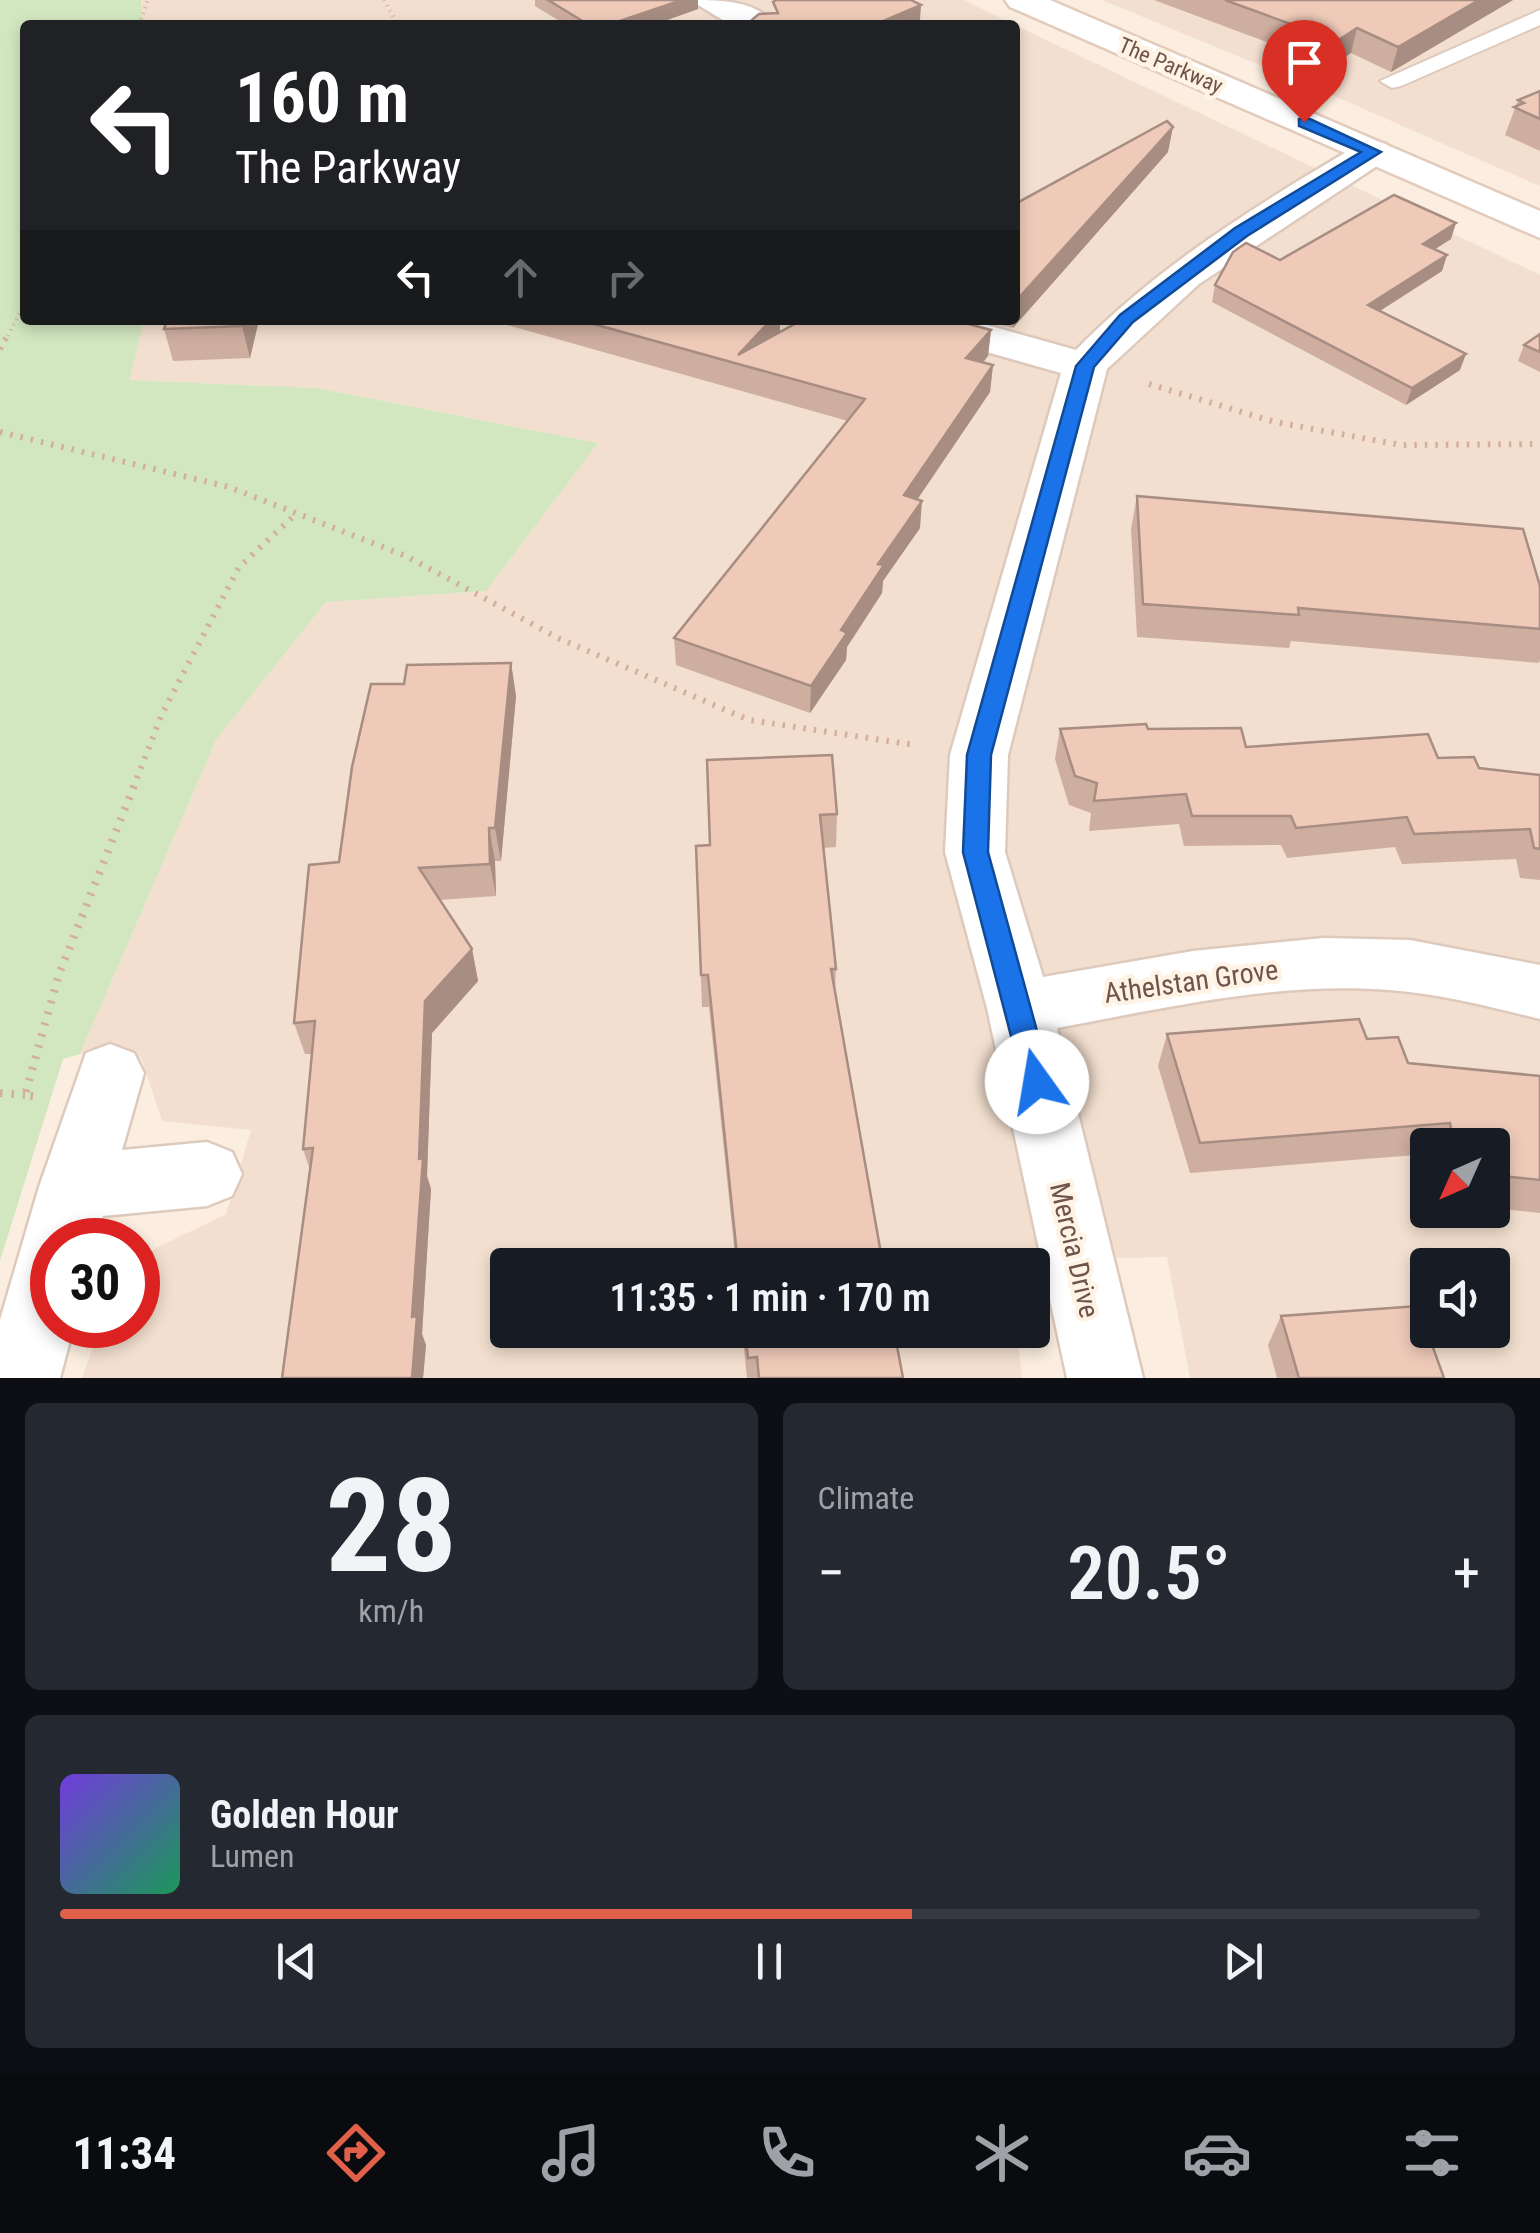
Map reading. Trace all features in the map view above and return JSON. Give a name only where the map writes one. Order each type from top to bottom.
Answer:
[{"type":"street","points":[[706,0],[748,20]]},
{"type":"street","name":"The Parkway","points":[[1022,0],[1540,226]]},
{"type":"street","name":"Mercia Drive","points":[[1105,1378],[1020,1008],[975,852],[979,755],[1085,366],[1127,318],[1241,232],[1373,152]]},
{"type":"street","points":[[938,325],[1085,366]]},
{"type":"street","name":"Athelstan Grove","points":[[1020,1008],[1246,968],[1370,963],[1488,980],[1540,992]]},
{"type":"street","points":[[67,1214],[105,1088]]},
{"type":"street","points":[[67,1214],[207,1174]]},
{"type":"street","points":[[22,1378],[30,1348]]},
{"type":"lane","points":[[1392,81],[1540,17]]},
{"type":"path","points":[[0,349],[20,313]]},
{"type":"path","points":[[1085,366],[1275,422],[1401,445],[1540,444]]},
{"type":"path","points":[[0,432],[229,487],[406,556],[560,638],[750,720],[979,755]]},
{"type":"path","points":[[25,1095],[60,974],[162,714],[239,567],[296,513]]},
{"type":"path","points":[[0,1093],[25,1095],[105,1088]]},
{"type":"shaded area","points":[[141,0],[964,0],[1004,20],[143,20]]},
{"type":"shaded area","points":[[1102,0],[1540,0],[1540,186],[1332,95]]},
{"type":"shaded area","points":[[1020,27],[1540,275],[1540,1378],[1190,1378],[1167,1257],[1050,1259],[1050,1248],[490,1248],[490,1348],[1019,1348],[1022,1378],[82,1378],[93,1348],[160,1348],[160,1246],[226,1214],[251,1130],[162,1121],[141,1057],[80,1054],[216,740],[326,602],[486,591],[598,443],[317,388],[128,380],[143,325],[1020,325]]},
{"type":"green space","points":[[0,0],[141,0],[143,20],[20,20],[20,325],[143,325],[129,380],[317,388],[598,443],[486,591],[326,602],[216,740],[80,1054],[63,1059],[0,1261]]},
{"type":"building","points":[[548,0],[682,0],[623,20],[581,20]]},
{"type":"building","points":[[911,0],[921,5],[886,20],[752,20],[759,14],[778,13],[773,2]]},
{"type":"building","points":[[1225,0],[1479,0],[1398,47],[1357,28],[1337,41]]},
{"type":"building","points":[[1540,91],[1540,119],[1514,107],[1524,103],[1518,100]]},
{"type":"building","points":[[1167,121],[1173,127],[1020,296],[1020,201]]},
{"type":"building","points":[[1394,195],[1456,223],[1423,244],[1447,255],[1368,305],[1466,354],[1412,388],[1215,285],[1233,252],[1246,243],[1280,260]]},
{"type":"building","points":[[165,325],[242,325],[242,326],[164,329]]},
{"type":"building","points":[[597,325],[766,325],[738,355],[793,325],[972,325],[991,330],[966,358],[993,365],[904,495],[922,501],[878,564],[884,565],[841,630],[847,633],[811,686],[674,638],[865,399]]},
{"type":"building","points":[[1540,334],[1540,352],[1524,345]]},
{"type":"building","points":[[1137,496],[1523,529],[1540,586],[1540,629],[1298,608],[1299,615],[1143,604]]},
{"type":"building","points":[[511,663],[495,828],[489,828],[490,864],[419,868],[472,949],[425,1001],[419,1159],[423,1158],[412,1317],[417,1316],[412,1378],[282,1378],[313,1148],[303,1149],[315,1021],[294,1023],[309,865],[339,862],[352,767],[371,684],[404,684],[407,665]]},
{"type":"building","points":[[1146,724],[1148,729],[1241,728],[1246,747],[1428,734],[1438,758],[1474,757],[1479,768],[1540,775],[1540,849],[1534,848],[1530,829],[1414,834],[1407,817],[1296,828],[1291,816],[1192,816],[1186,794],[1094,801],[1097,783],[1075,776],[1060,729]]},
{"type":"building","points":[[832,755],[837,814],[820,815],[836,969],[831,969],[880,1248],[736,1248],[708,975],[701,975],[696,846],[710,845],[707,760]]},
{"type":"building","points":[[1359,1019],[1367,1039],[1398,1037],[1408,1063],[1540,1076],[1540,1180],[1510,1177],[1510,1128],[1451,1128],[1450,1123],[1200,1143],[1167,1034]]},
{"type":"building","points":[[1410,1307],[1410,1348],[1433,1348],[1444,1378],[1299,1378],[1281,1316]]},
{"type":"building","points":[[747,1348],[897,1348],[903,1378],[759,1378],[757,1357],[748,1358]]},
{"type":"route","points":[[1037,1082],[975,852],[979,755],[1085,366],[1127,318],[1241,232],[1373,152],[1304,122]]}]
